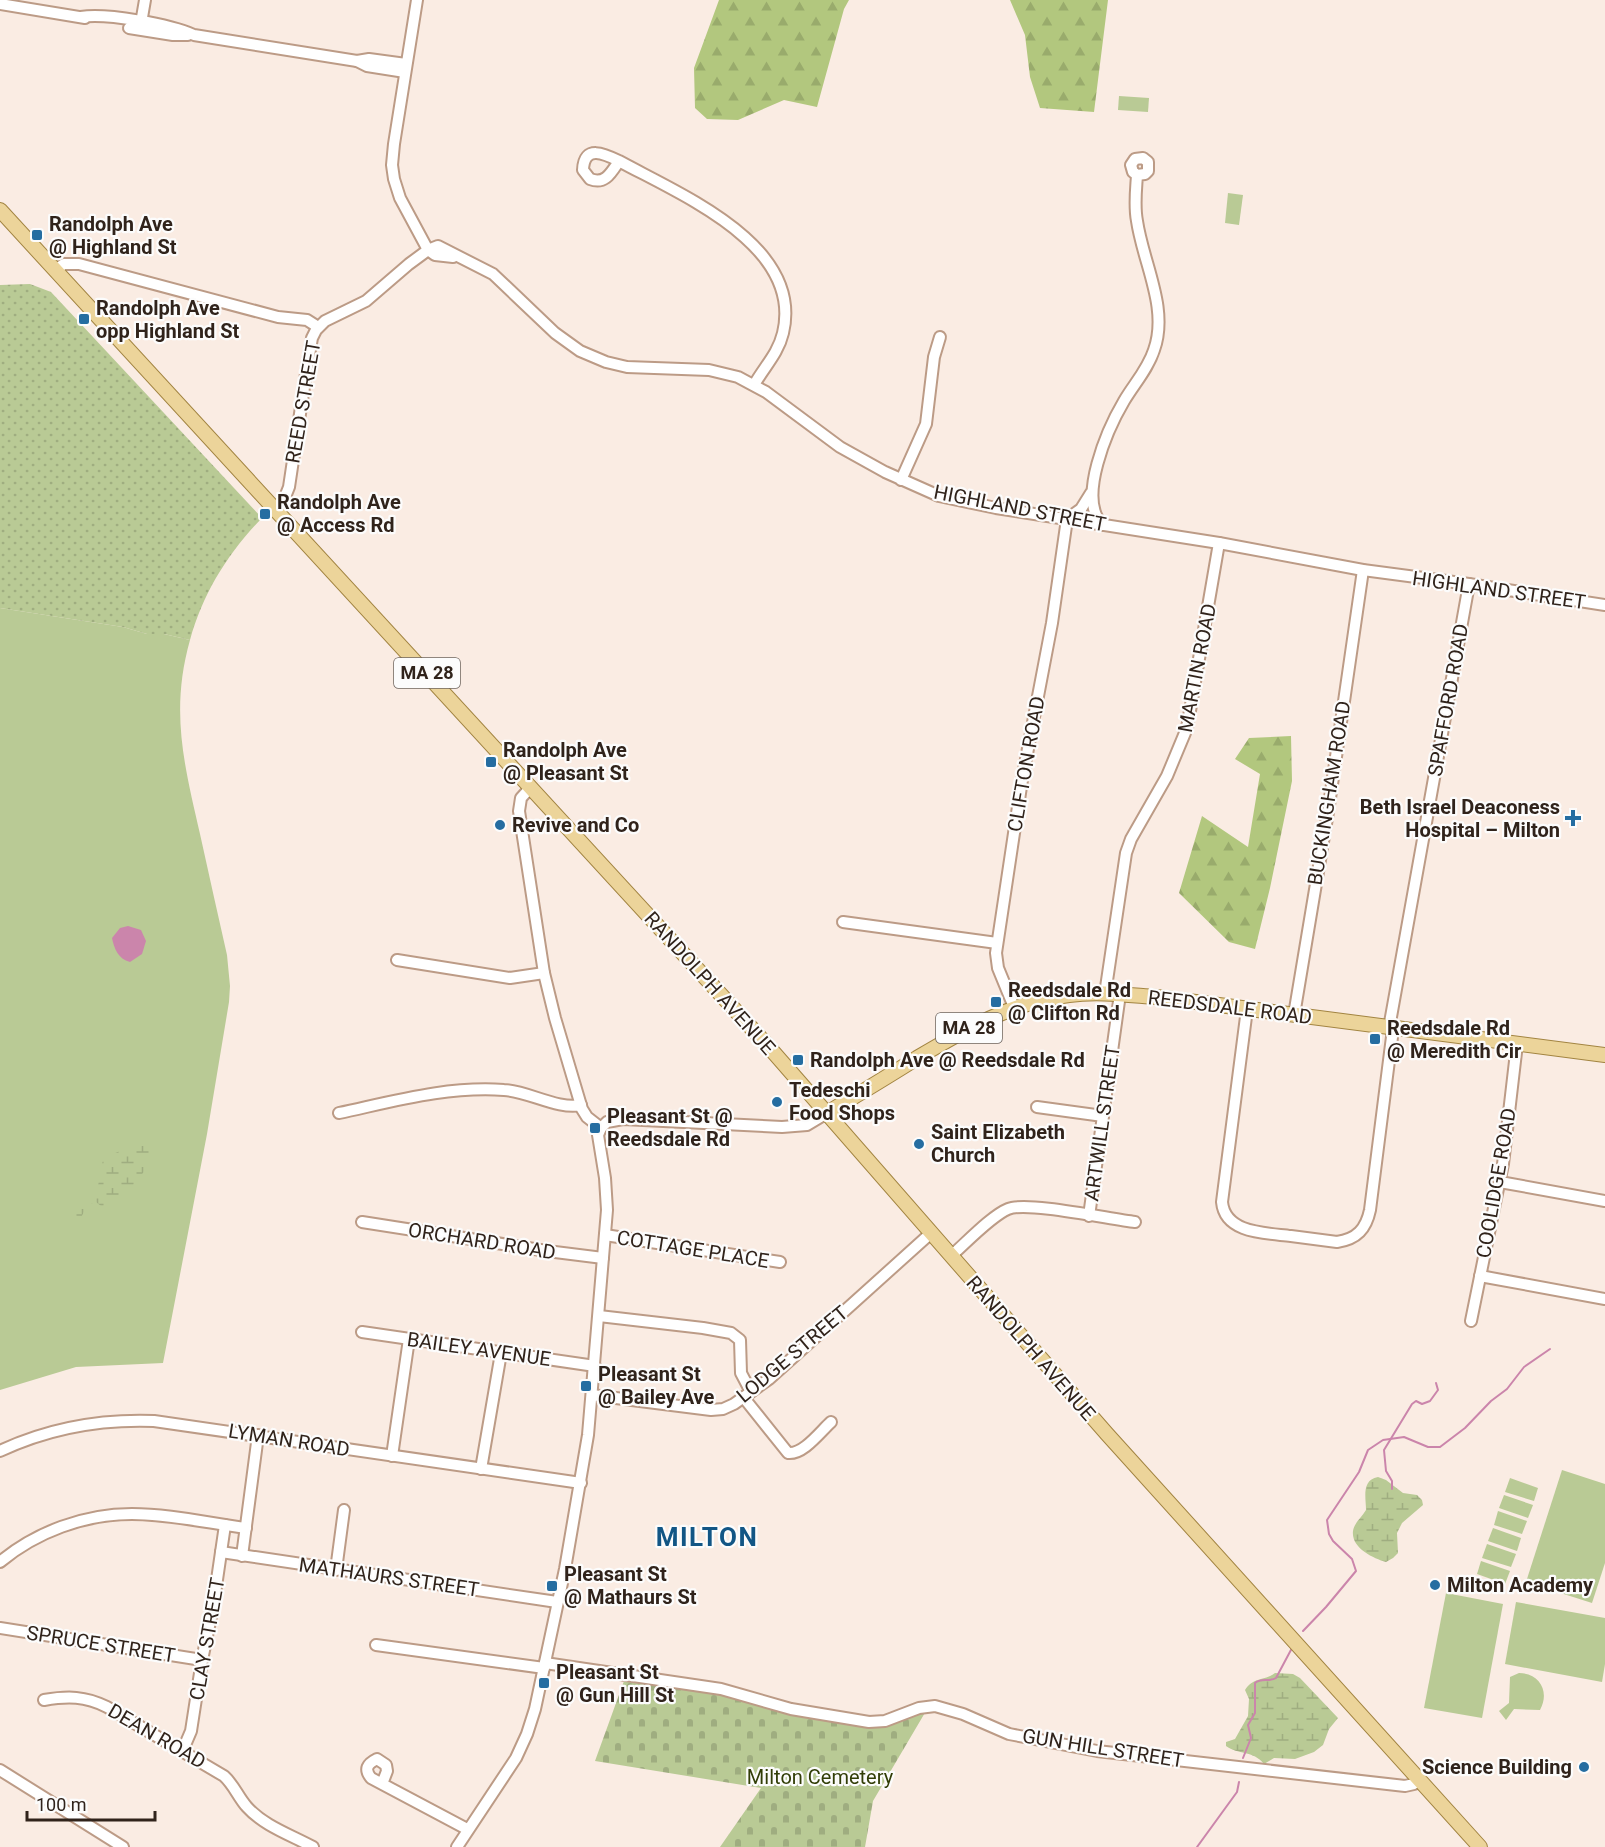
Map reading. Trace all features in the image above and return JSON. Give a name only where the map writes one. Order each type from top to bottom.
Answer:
[{"type":"main road","name":"RANDOLPH AVENUE","points":[[0,210],[531,787],[826,1113],[1107,1434],[1480,1847]]},
{"type":"main road","name":"REEDSDALE ROAD","points":[[826,1113],[971,1027],[1014,1007],[1061,996],[1120,994],[1605,1055]]},
{"type":"street","points":[[141,26],[145,0]]},
{"type":"street","points":[[55,270],[64,264],[79,264],[268,315],[285,319],[307,320],[318,327],[325,321],[366,301],[428,250],[400,198],[393,173],[393,152],[417,0]]},
{"type":"street","points":[[0,4],[81,16],[103,16],[141,26],[174,28],[194,35],[357,61],[369,58],[406,68]]},
{"type":"street","points":[[619,161],[604,180],[592,181],[584,172],[584,160],[592,153],[604,154],[619,161],[722,220],[756,249],[774,270],[784,300],[783,332],[775,353],[754,384]]},
{"type":"street","points":[[1067,519],[1081,509],[1091,493],[1101,455],[1118,414],[1152,357],[1158,339],[1155,289],[1143,252],[1135,208],[1137,175]]},
{"type":"street","name":"HIGHLAND STREET","points":[[428,250],[435,255],[463,259],[493,274],[560,338],[585,354],[627,367],[720,372],[754,384],[826,439],[901,480],[932,493],[956,500],[1219,543],[1363,570],[1605,605]]},
{"type":"street","name":"REED STREET","points":[[279,512],[288,487],[311,342],[318,327]]},
{"type":"street","points":[[901,480],[926,424],[934,357],[940,337]]},
{"type":"street","points":[[1091,493],[1094,512],[1102,525]]},
{"type":"street","name":"CLIFTON ROAD","points":[[1014,1007],[996,963],[997,943],[1022,780],[1052,623],[1067,519]]},
{"type":"street","name":"MARTIN ROAD","points":[[1105,994],[1126,853],[1131,839],[1167,776],[1185,734],[1196,683],[1219,543]]},
{"type":"street","name":"BUCKINGHAM ROAD","points":[[1293,1015],[1329,801],[1363,570]]},
{"type":"street","name":"SPAFFORD ROAD","points":[[1247,1009],[1222,1202],[1224,1213],[1233,1222],[1256,1232],[1337,1242],[1349,1239],[1364,1228],[1370,1210],[1391,1028],[1469,584]]},
{"type":"street","points":[[457,1847],[516,1758],[533,1718],[581,1483],[595,1366],[605,1235],[606,1190],[598,1142],[601,1128],[587,1117],[581,1105],[543,973],[519,811],[521,798],[531,787]]},
{"type":"street","points":[[843,922],[997,943]]},
{"type":"street","points":[[397,960],[510,978],[543,973]]},
{"type":"street","name":"ARTWILL STREET","points":[[1089,1216],[1120,994]]},
{"type":"street","name":"COOLIDGE ROAD","points":[[1471,1321],[1500,1182],[1517,1044]]},
{"type":"street","points":[[339,1113],[467,1088],[512,1090],[569,1106],[581,1105]]},
{"type":"street","points":[[1037,1107],[1103,1116]]},
{"type":"street","name":"REEDSDALE ROAD","points":[[601,1128],[610,1120],[623,1119],[792,1127],[809,1124],[826,1113]]},
{"type":"street","points":[[1500,1182],[1605,1201]]},
{"type":"street","name":"ARTWILL STREET","points":[[951,1256],[997,1215],[1014,1207],[1038,1208],[1135,1222]]},
{"type":"street","name":"ORCHARD ROAD","points":[[362,1222],[603,1258]]},
{"type":"street","name":"LODGE STREET","points":[[592,1395],[711,1410],[729,1407],[776,1372],[931,1233]]},
{"type":"street","name":"COTTAGE PLACE","points":[[605,1235],[780,1262]]},
{"type":"street","points":[[1480,1276],[1605,1299]]},
{"type":"street","points":[[599,1316],[696,1327],[734,1334],[740,1340],[741,1373],[747,1395],[788,1453],[794,1454],[800,1450],[831,1422]]},
{"type":"street","name":"BAILEY AVENUE","points":[[362,1332],[595,1366]]},
{"type":"street","points":[[392,1456],[409,1339]]},
{"type":"street","points":[[482,1469],[501,1353]]},
{"type":"street","name":"LYMAN ROAD","points":[[0,1451],[48,1432],[70,1427],[105,1422],[162,1422],[581,1483]]},
{"type":"street","points":[[242,1556],[258,1435]]},
{"type":"street","points":[[336,1570],[344,1510]]},
{"type":"street","points":[[0,1562],[48,1532],[72,1523],[110,1516],[141,1515],[246,1528]]},
{"type":"street","name":"CLAY STREET","points":[[183,1752],[191,1731],[225,1525]]},
{"type":"street","name":"MATHAURS STREET","points":[[221,1552],[557,1602]]},
{"type":"street","name":"SPRUCE STREET","points":[[0,1628],[202,1660]]},
{"type":"street","name":"GUN HILL STREET","points":[[376,1645],[721,1689],[798,1711],[869,1722],[885,1721],[919,1708],[935,1706],[963,1714],[1009,1734],[1097,1751],[1405,1786],[1414,1784],[1419,1779]]},
{"type":"street","name":"DEAN ROAD","points":[[44,1700],[67,1697],[91,1700],[107,1707],[224,1776],[248,1808],[313,1847]]},
{"type":"street","points":[[0,1770],[123,1847]]},
{"type":"street","points":[[382,1784],[467,1830]]},
{"type":"green space","points":[[719,0],[849,0],[844,9],[817,107],[784,100],[738,120],[707,119],[695,108],[694,68]]},
{"type":"green space","points":[[1010,0],[1108,0],[1094,112],[1040,108],[1030,77],[1025,35]]},
{"type":"green space","points":[[1119,96],[1149,98],[1148,112],[1118,110]]},
{"type":"green space","points":[[1228,193],[1243,195],[1239,225],[1225,223]]},
{"type":"green space","points":[[30,284],[51,292],[262,518],[238,545],[218,574],[202,606],[190,640],[0,608],[0,285]]},
{"type":"green space","points":[[0,608],[190,640],[181,690],[182,737],[189,784],[227,955],[230,986],[207,1134],[163,1363],[76,1367],[0,1390]]},
{"type":"green space","points":[[1291,736],[1292,781],[1255,949],[1229,942],[1179,893],[1202,816],[1248,847],[1260,774],[1235,759],[1249,738]]},
{"type":"green space","points":[[145,1144],[152,1149],[150,1158],[136,1182],[108,1206],[101,1206],[96,1202],[89,1206],[76,1226],[74,1217],[77,1205],[98,1185],[103,1160],[123,1150]]},
{"type":"green space","points":[[1562,1470],[1605,1484],[1605,1563],[1592,1603],[1526,1582]]},
{"type":"green space","points":[[1378,1477],[1403,1493],[1417,1495],[1423,1505],[1402,1523],[1397,1533],[1398,1553],[1386,1562],[1364,1551],[1353,1537],[1355,1525],[1366,1510],[1367,1486],[1369,1482]]},
{"type":"green space","points":[[1510,1478],[1538,1488],[1534,1501],[1505,1492]]},
{"type":"green space","points":[[1504,1495],[1533,1505],[1528,1518],[1499,1508]]},
{"type":"green space","points":[[1498,1511],[1527,1521],[1522,1534],[1494,1525]]},
{"type":"green space","points":[[1493,1528],[1521,1538],[1517,1551],[1488,1541]]},
{"type":"green space","points":[[1487,1544],[1516,1554],[1511,1567],[1482,1558]]},
{"type":"green space","points":[[1481,1561],[1510,1571],[1505,1584],[1477,1574]]},
{"type":"green space","points":[[1446,1593],[1503,1604],[1482,1718],[1424,1708]]},
{"type":"green space","points":[[1516,1602],[1605,1618],[1605,1664],[1602,1682],[1505,1664]]},
{"type":"green space","points":[[1275,1673],[1293,1674],[1300,1678],[1338,1718],[1329,1729],[1323,1745],[1314,1752],[1295,1759],[1274,1758],[1264,1764],[1255,1757],[1231,1749],[1226,1746],[1226,1742],[1235,1739],[1248,1716],[1249,1699],[1245,1690],[1255,1681]]},
{"type":"green space","points":[[1519,1673],[1533,1676],[1538,1680],[1543,1690],[1543,1703],[1540,1710],[1514,1709],[1506,1720],[1499,1711],[1509,1703],[1510,1677]]},
{"type":"green space","name":"Milton Cemetery","points":[[624,1681],[710,1692],[855,1723],[926,1711],[873,1801],[865,1847],[720,1847],[761,1788],[595,1761]]},
{"type":"shaded area","points":[[128,926],[141,930],[146,941],[142,954],[130,962],[120,956],[112,938],[120,928]]},
{"type":"waterway","points":[[1303,1631],[1356,1571],[1352,1559],[1329,1534],[1327,1520],[1359,1472],[1368,1450],[1383,1440],[1404,1437],[1428,1447],[1440,1447],[1465,1428],[1491,1401],[1507,1389],[1524,1367],[1550,1349]]},
{"type":"waterway","points":[[1392,1489],[1392,1481],[1386,1471],[1384,1450],[1412,1404],[1416,1401],[1422,1404],[1430,1401],[1438,1390],[1436,1383]]},
{"type":"waterway","points":[[1243,1758],[1251,1738],[1248,1725],[1255,1713],[1255,1683],[1276,1678],[1292,1648]]},
{"type":"waterway","points":[[1197,1847],[1237,1792],[1239,1782]]},
{"type":"place","name":"Randolph Ave @ Highland St","points":[[37,235]]},
{"type":"place","name":"Randolph Ave opp Highland St","points":[[84,319]]},
{"type":"place","name":"Randolph Ave @ Access Rd","points":[[265,514]]},
{"type":"place","name":"Randolph Ave @ Pleasant St","points":[[491,762]]},
{"type":"place","name":"Beth Israel Deaconess Hospital – Milton","points":[[1573,818]]},
{"type":"place","name":"Revive and Co","points":[[500,825]]},
{"type":"place","name":"Reedsdale Rd @ Clifton Rd","points":[[996,1002]]},
{"type":"place","name":"Reedsdale Rd @ Meredith Cir","points":[[1375,1039]]},
{"type":"place","name":"Randolph Ave @ Reedsdale Rd","points":[[798,1060]]},
{"type":"place","name":"Tedeschi Food Shops","points":[[777,1102]]},
{"type":"place","name":"Pleasant St @ Reedsdale Rd","points":[[595,1128]]},
{"type":"place","name":"Saint Elizabeth Church","points":[[919,1144]]},
{"type":"place","name":"Pleasant St @ Bailey Ave","points":[[586,1386]]},
{"type":"place","name":"Milton Academy","points":[[1435,1585]]},
{"type":"place","name":"Pleasant St @ Mathaurs St","points":[[552,1586]]},
{"type":"place","name":"Pleasant St @ Gun Hill St","points":[[544,1683]]},
{"type":"place","name":"Science Building","points":[[1584,1767]]},
{"type":"district","name":"MILTON","points":[[707,1537]]}]
